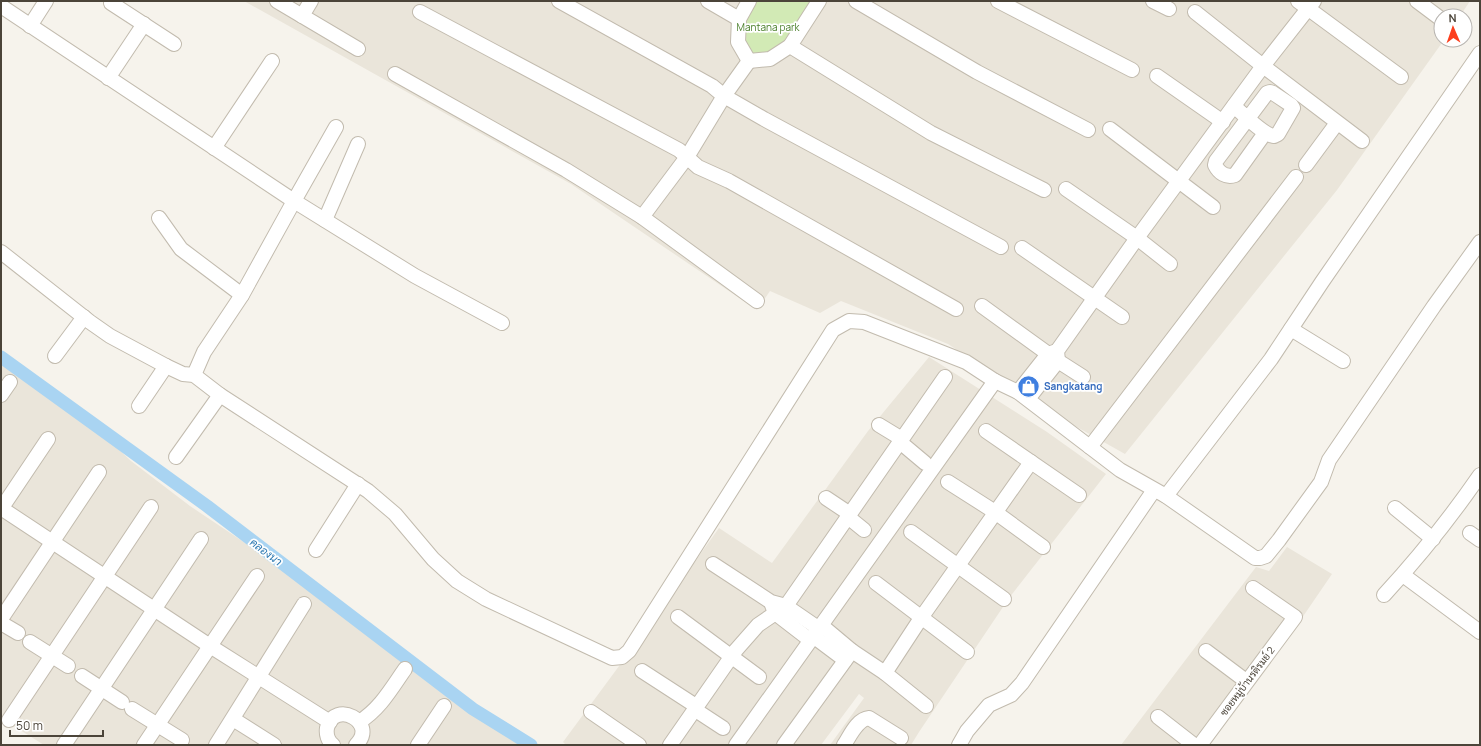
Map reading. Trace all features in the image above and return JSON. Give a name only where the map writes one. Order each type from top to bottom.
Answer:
[{"type":"street","points":[[30,26],[46,1]]},
{"type":"street","points":[[277,1],[358,49]]},
{"type":"street","points":[[302,16],[311,1]]},
{"type":"street","points":[[559,1],[712,86],[724,96],[1001,247]]},
{"type":"street","points":[[708,1],[739,19]]},
{"type":"street","points":[[748,61],[738,42],[739,19],[750,1]]},
{"type":"street","points":[[748,61],[770,59],[790,46],[819,1]]},
{"type":"street","points":[[856,1],[977,72],[1088,130]]},
{"type":"street","points":[[998,1],[1132,70]]},
{"type":"street","points":[[1153,1],[1169,9]]},
{"type":"street","points":[[1417,1],[1433,13]]},
{"type":"street","points":[[111,3],[174,44]]},
{"type":"street","points":[[1023,395],[1054,355],[1307,4],[1401,77]]},
{"type":"street","points":[[1,6],[294,201],[415,276],[502,323]]},
{"type":"street","points":[[420,12],[679,150],[698,167],[729,181],[956,309]]},
{"type":"street","points":[[1195,12],[1362,141]]},
{"type":"street","points":[[108,78],[144,24]]},
{"type":"street","points":[[790,46],[932,134],[1044,190]]},
{"type":"street","points":[[959,745],[967,731],[989,705],[1011,695],[1022,683],[1160,493],[1271,359],[1322,282],[1480,53]]},
{"type":"street","points":[[214,148],[272,61]]},
{"type":"street","points":[[642,217],[688,157],[724,96],[748,61]]},
{"type":"street","points":[[395,74],[566,170],[642,217],[757,301]]},
{"type":"street","points":[[1157,76],[1223,122]]},
{"type":"street","points":[[1234,106],[1249,118],[1265,133],[1274,136],[1278,134],[1293,108],[1291,105],[1270,92],[1249,118],[1216,161],[1215,165],[1224,175],[1229,177],[1235,175],[1265,133]]},
{"type":"street","points":[[1306,165],[1337,123]]},
{"type":"street","points":[[194,375],[204,352],[242,295],[336,127]]},
{"type":"street","points":[[1110,129],[1213,207]]},
{"type":"street","points":[[325,220],[358,144]]},
{"type":"street","points":[[1090,447],[1296,177]]},
{"type":"street","points":[[1066,189],[1137,238],[1170,264]]},
{"type":"street","points":[[159,218],[181,249],[242,295]]},
{"type":"street","points":[[1,252],[110,336],[183,374],[194,375],[220,395],[368,490],[395,514],[433,559],[457,581],[486,598],[612,658],[622,657],[629,651],[833,330],[849,321],[864,322],[966,362],[995,381],[1023,395],[1120,470],[1160,493],[1255,558],[1260,558],[1266,556],[1279,540],[1321,482],[1329,460],[1434,306],[1480,242]]},
{"type":"street","points":[[1022,248],[1122,317]]},
{"type":"street","points":[[982,306],[1054,355],[1082,378]]},
{"type":"street","points":[[55,356],[84,317]]},
{"type":"street","points":[[1291,329],[1343,361]]},
{"type":"street","points":[[139,406],[166,366]]},
{"type":"street","points":[[670,745],[731,656],[758,625],[777,607],[849,516],[945,377]]},
{"type":"street","points":[[736,745],[995,381]]},
{"type":"street","points":[[1,395],[10,382]]},
{"type":"street","points":[[176,457],[220,395]]},
{"type":"street","points":[[880,425],[901,441],[925,463]]},
{"type":"street","points":[[986,431],[1079,495]]},
{"type":"street","points":[[48,439],[1,509],[210,646],[330,722]]},
{"type":"street","points":[[884,673],[920,618],[1031,462]]},
{"type":"street","points":[[1,619],[99,472]]},
{"type":"street","points":[[1384,595],[1403,575],[1453,515],[1480,475]]},
{"type":"street","points":[[948,482],[995,512],[1043,547]]},
{"type":"street","points":[[316,550],[358,484]]},
{"type":"street","points":[[826,498],[864,530]]},
{"type":"street","points":[[9,720],[151,506]]},
{"type":"street","points":[[1395,508],[1433,539]]},
{"type":"street","points":[[911,532],[1004,599]]},
{"type":"street","points":[[64,745],[201,540]]},
{"type":"street","points":[[713,564],[815,632],[848,656],[884,673],[926,706]]},
{"type":"street","points":[[1403,575],[1480,632]]},
{"type":"street","points":[[144,745],[257,576]]},
{"type":"street","points":[[876,583],[920,618],[967,652]]},
{"type":"street","name":"ซอยหมู่บ้านรติรมย์ 2","points":[[1200,745],[1246,681],[1295,617],[1253,588]]},
{"type":"street","points":[[216,745],[304,604]]},
{"type":"street","points":[[678,617],[759,676]]},
{"type":"street","points":[[1,623],[18,633]]},
{"type":"street","points":[[30,642],[68,666]]},
{"type":"street","points":[[1206,651],[1246,681]]},
{"type":"street","points":[[784,745],[848,656]]},
{"type":"street","points":[[359,722],[379,707],[405,669]]},
{"type":"street","points":[[642,671],[723,728]]},
{"type":"street","points":[[82,676],[186,743]]},
{"type":"street","points":[[418,745],[444,706]]},
{"type":"street","points":[[591,712],[638,745]]},
{"type":"street","points":[[333,745],[327,736],[327,728],[334,717],[341,714],[348,714],[359,722],[362,728],[360,744]]},
{"type":"street","points":[[1158,717],[1194,745]]},
{"type":"street","points":[[844,745],[859,722],[864,718],[869,718],[901,738]]},
{"type":"street","points":[[233,719],[274,745]]},
{"type":"shaded area","points":[[244,1],[1470,1],[1465,8],[1433,8],[1433,48],[1438,48],[1337,190],[1125,454],[1052,413],[948,344],[841,301],[820,313],[770,291],[757,310],[571,184]]},
{"type":"shaded area","points":[[929,357],[1047,432],[1106,474],[1009,598],[911,745],[830,745],[864,698],[859,694],[821,745],[566,745],[563,742],[719,528],[772,563],[868,431]]},
{"type":"shaded area","points":[[1,359],[32,380],[111,442],[131,461],[190,506],[272,561],[397,656],[536,745],[44,745],[1,718]]},
{"type":"shaded area","points":[[1287,547],[1332,574],[1291,634],[1207,745],[1121,745],[1256,567],[1269,571]]},
{"type":"green space","name":"Mantana park","points":[[750,1],[818,1],[787,45],[770,59],[747,56],[739,19]]},
{"type":"waterway","name":"คลองนา","points":[[1,357],[207,506],[473,709],[531,745]]},
{"type":"place","name":"Sangkatang","points":[[1029,386]]}]
